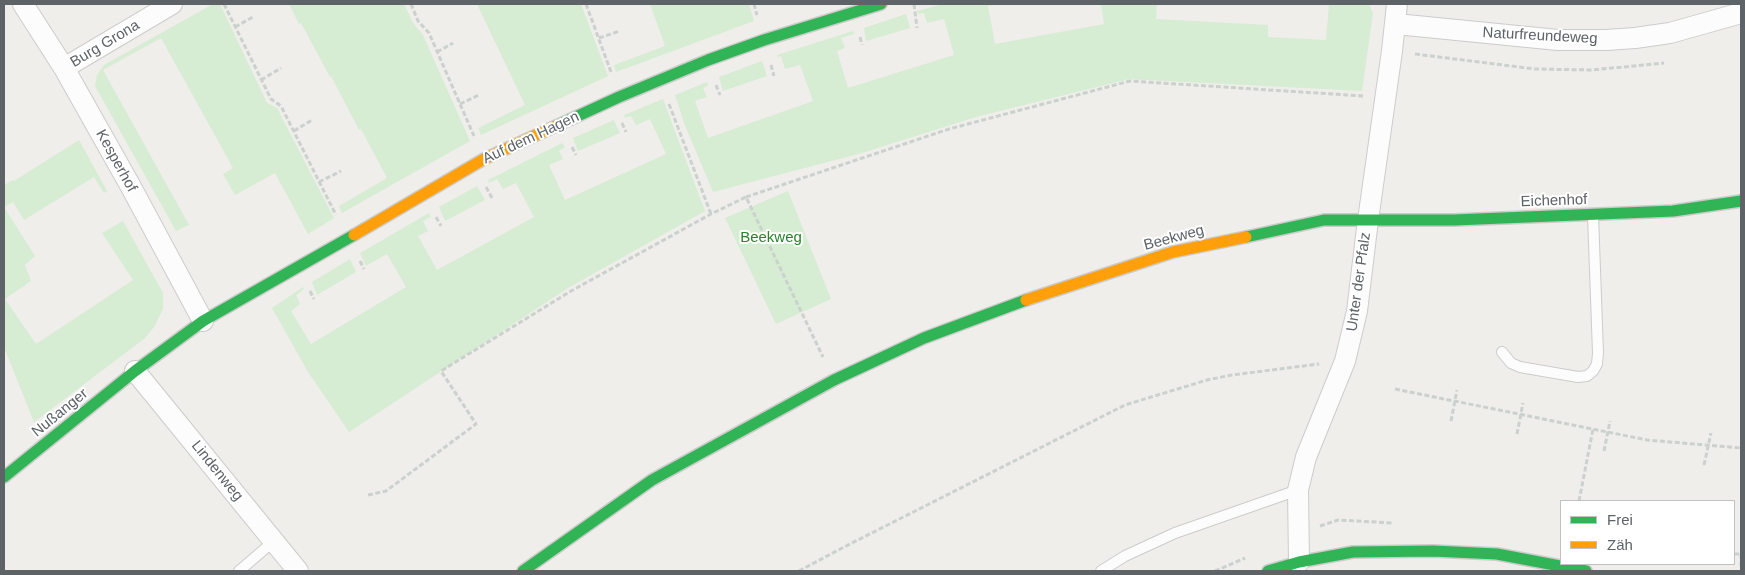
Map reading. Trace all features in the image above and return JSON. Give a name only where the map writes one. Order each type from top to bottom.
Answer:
[{"type":"street","name":"Kesperhof","points":[[24,4],[64,68],[203,321]]},
{"type":"street","name":"Burg Grona","points":[[64,68],[172,4]]},
{"type":"street","name":"Auf dem Hagen","points":[[203,321],[484,159],[660,80],[764,40],[882,4]]},
{"type":"street","points":[[1396,24],[1397,4]]},
{"type":"street","name":"Naturfreundeweg","points":[[1396,24],[1558,40],[1606,40],[1670,33],[1741,13]]},
{"type":"street","name":"Unter der Pfalz","points":[[1299,562],[1298,490],[1306,457],[1345,361],[1357,311],[1396,24]]},
{"type":"street","name":"Eichenhof","points":[[1368,220],[1454,220],[1673,211],[1741,201]]},
{"type":"street","name":"Beekweg","points":[[523,571],[652,480],[834,380],[924,338],[1037,296],[1173,252],[1324,220],[1368,220]]},
{"type":"street","name":"Nußanger","points":[[4,477],[135,371],[203,321]]},
{"type":"street","name":"Lindenweg","points":[[135,371],[298,571]]},
{"type":"street","points":[[1268,571],[1299,562],[1353,552],[1433,551],[1498,554],[1586,571]]},
{"type":"lane","points":[[1502,352],[1510,363],[1520,367],[1578,377],[1587,376],[1593,371],[1598,353],[1593,214]]},
{"type":"lane","points":[[1101,571],[1125,556],[1175,533],[1298,490]]},
{"type":"lane","points":[[238,571],[274,541]]},
{"type":"path","points":[[224,4],[271,99],[281,106],[294,130],[364,269]]},
{"type":"path","points":[[411,4],[418,21],[429,33],[484,159],[483,180],[492,198]]},
{"type":"path","points":[[586,4],[619,97],[618,114],[626,132]]},
{"type":"path","points":[[914,4],[916,28]]},
{"type":"path","points":[[235,27],[253,17]]},
{"type":"path","points":[[599,38],[620,31]]},
{"type":"path","points":[[437,52],[453,43]]},
{"type":"path","points":[[1392,51],[1535,69],[1592,70],[1664,63]]},
{"type":"path","points":[[261,80],[282,68]]},
{"type":"path","points":[[660,80],[711,214]]},
{"type":"path","points":[[368,495],[386,491],[476,424],[441,371],[571,291],[746,196],[949,128],[1130,82],[1385,98]]},
{"type":"path","points":[[460,104],[479,95]]},
{"type":"path","points":[[294,130],[312,120]]},
{"type":"path","points":[[319,182],[341,172]]},
{"type":"path","points":[[746,196],[834,380]]},
{"type":"path","points":[[799,571],[1125,405],[1207,380],[1232,375],[1345,361]]},
{"type":"path","points":[[1395,389],[1647,440],[1741,448]]},
{"type":"path","points":[[1451,421],[1457,390]]},
{"type":"path","points":[[1517,434],[1523,403]]},
{"type":"path","points":[[1604,451],[1610,421]]},
{"type":"path","points":[[1579,500],[1593,429]]},
{"type":"path","points":[[1704,465],[1711,434]]},
{"type":"path","points":[[1741,554],[1741,566]]},
{"type":"green space","points":[[213,4],[220,4],[267,103],[277,108],[334,218],[308,234],[275,173],[235,195],[223,174],[233,168],[161,38],[103,70],[189,225],[176,231],[95,86],[97,75],[104,65]]},
{"type":"green space","points":[[289,4],[404,4],[413,23],[423,35],[470,141],[342,213],[339,206],[387,178]]},
{"type":"green space","points":[[477,4],[581,4],[608,76],[481,135],[478,128],[525,105]]},
{"type":"green space","points":[[650,4],[749,4],[754,21],[616,72],[614,65],[665,46]]},
{"type":"green space","points":[[943,4],[998,4],[988,6],[995,44],[1104,24],[1101,4],[1157,4],[1156,19],[1268,25],[1268,37],[1326,40],[1329,4],[1369,4],[1373,13],[1362,91],[1129,79],[976,117],[862,153],[713,192],[684,123],[675,95],[707,82],[708,86],[703,88],[707,97],[695,101],[708,138],[813,101],[800,65],[785,69],[781,56],[777,57],[777,55],[853,31],[854,34],[841,38],[845,48],[837,51],[848,88],[954,55],[944,19],[927,23],[924,13],[918,14],[917,11]]},
{"type":"green space","points":[[906,14],[910,28],[866,41],[864,28]]},
{"type":"green space","points":[[762,61],[767,76],[723,91],[719,77]]},
{"type":"green space","points":[[663,99],[705,211],[568,288],[349,432],[308,372],[272,308],[303,287],[304,289],[296,295],[300,304],[291,311],[311,344],[406,287],[387,254],[366,266],[360,253],[429,213],[431,217],[423,221],[428,231],[418,236],[437,270],[534,217],[516,183],[503,189],[497,179],[489,183],[488,180],[562,143],[565,147],[559,151],[563,159],[549,165],[565,200],[666,154],[650,119],[636,125],[631,116],[625,118],[624,115]]},
{"type":"green space","points":[[614,120],[620,133],[578,151],[573,138]]},
{"type":"green space","points":[[79,140],[107,191],[104,193],[94,177],[24,220],[13,202],[4,207],[4,185],[14,181]]},
{"type":"green space","points":[[477,186],[485,200],[445,221],[439,207]]},
{"type":"green space","name":"Beekweg","points":[[788,191],[831,299],[776,324],[725,218]]},
{"type":"green space","points":[[4,207],[35,256],[25,265],[31,281],[5,299],[36,344],[133,280],[102,233],[123,221],[163,293],[163,309],[154,327],[145,338],[34,422],[4,347]]},
{"type":"green space","points":[[350,259],[356,272],[317,295],[312,282]]},
{"type":"traffic: fast","points":[[556,126],[619,97],[708,60],[764,40],[881,4]]},
{"type":"traffic: fast","points":[[1246,237],[1324,220],[1454,220],[1673,211],[1741,201]]},
{"type":"traffic: fast","points":[[4,477],[135,371],[203,321],[354,235]]},
{"type":"traffic: fast","points":[[523,571],[652,480],[834,380],[924,338],[1026,300]]},
{"type":"traffic: fast","points":[[1268,571],[1299,562],[1353,552],[1433,551],[1497,554],[1586,571]]},
{"type":"traffic: slow","points":[[354,235],[484,159],[556,126]]},
{"type":"traffic: slow","points":[[1026,300],[1173,252],[1246,237]]}]
